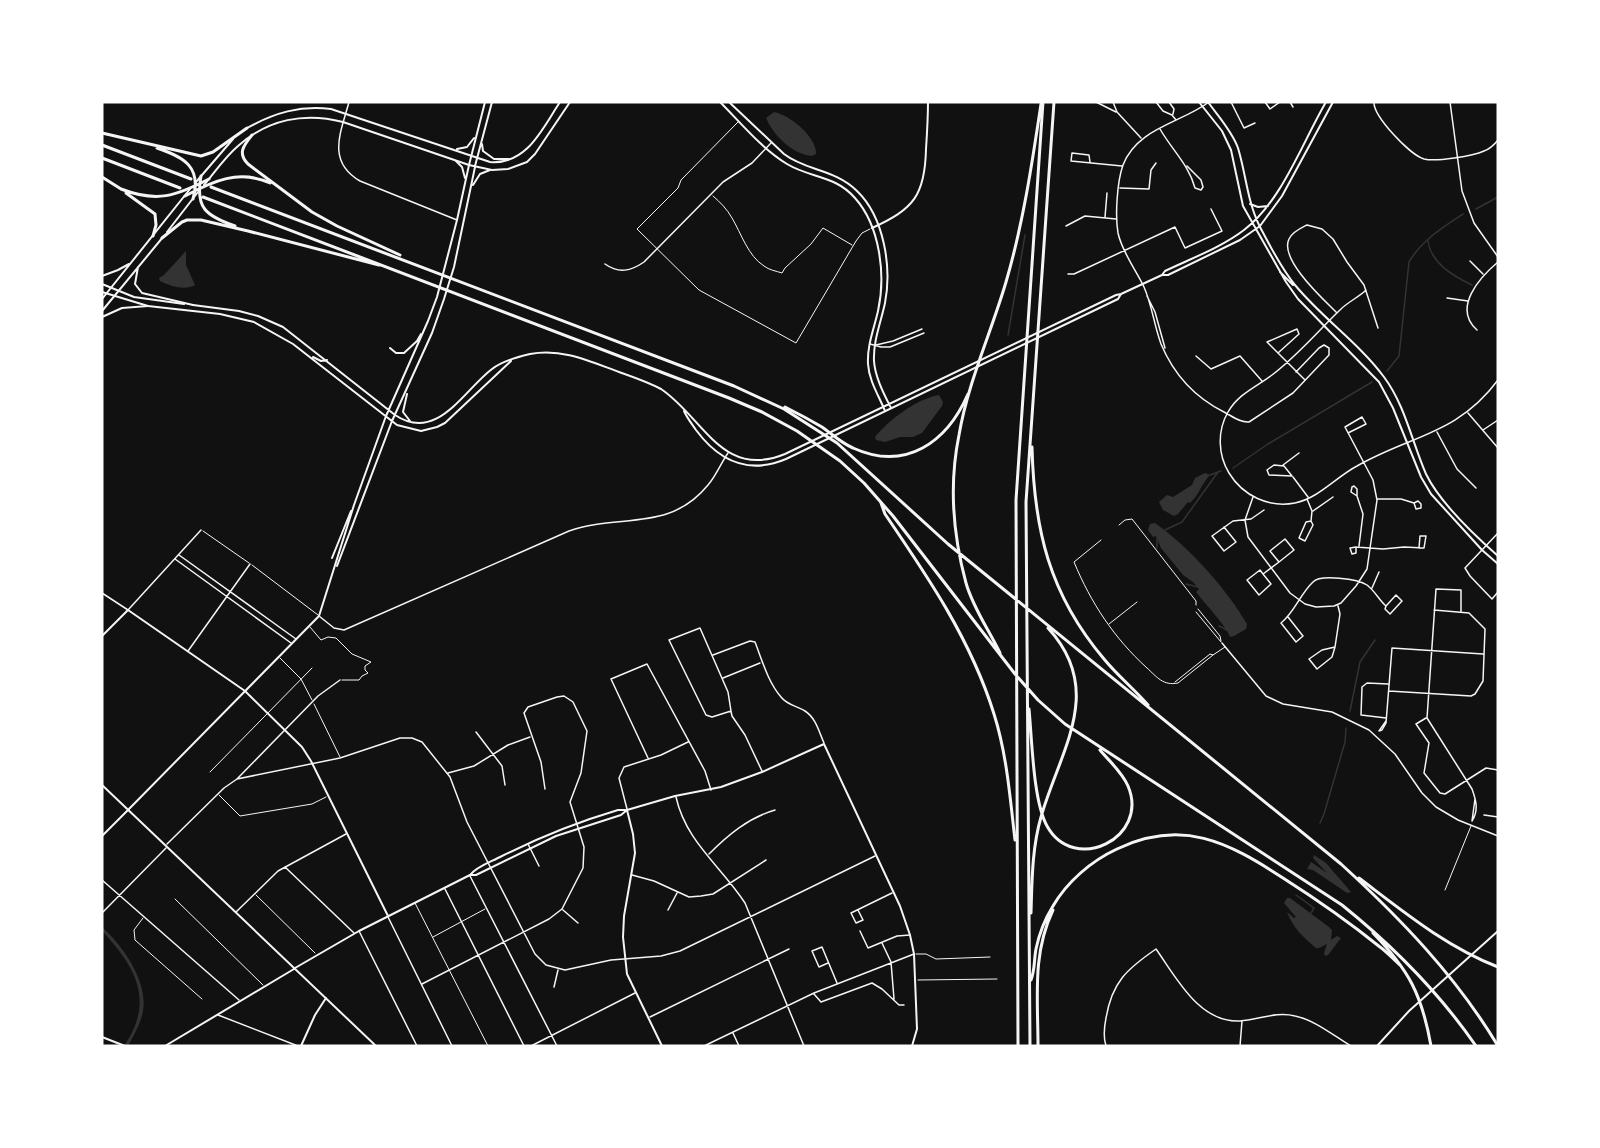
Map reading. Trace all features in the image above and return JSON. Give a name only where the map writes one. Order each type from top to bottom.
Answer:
[{"type":"highway","points":[[1005,661],[972,598],[957,538],[953,495],[956,450],[961,422],[1006,283],[1031,173],[1042,102]]},
{"type":"highway","points":[[1018,1045],[1016,500],[1042,102]]},
{"type":"highway","points":[[1030,1046],[1026,502],[1054,102]]},
{"type":"highway","points":[[102,133],[196,155],[207,155],[247,128]]},
{"type":"highway","points":[[252,135],[243,148],[242,157],[248,164],[312,212],[420,265]]},
{"type":"highway","points":[[141,143],[182,158],[193,172],[200,202],[206,212],[215,219],[248,231]]},
{"type":"highway","points":[[102,145],[190,179]]},
{"type":"highway","points":[[102,158],[180,188]]},
{"type":"highway","points":[[193,199],[201,176]]},
{"type":"highway","points":[[121,189],[144,197],[155,198],[234,176],[251,176],[280,188]]},
{"type":"highway","points":[[102,177],[154,214],[156,225],[153,236]]},
{"type":"highway","points":[[185,196],[209,179]]},
{"type":"highway","points":[[211,187],[750,392],[806,418],[850,447],[868,453],[889,456],[918,450],[942,435],[959,412],[974,379]]},
{"type":"highway","points":[[203,197],[762,412],[797,431],[840,461],[879,499],[1038,700],[1082,737],[1321,890],[1363,921],[1427,983],[1476,1046]]},
{"type":"highway","points":[[162,238],[182,222],[193,219],[397,270]]},
{"type":"highway","points":[[750,392],[804,420],[837,443],[948,544],[1035,616],[1341,864],[1424,928],[1464,952],[1498,967]]},
{"type":"highway","points":[[1031,427],[1036,514],[1044,550],[1059,589],[1075,619],[1094,646],[1158,715]]},
{"type":"highway","points":[[879,499],[885,514],[930,580],[957,627],[985,688],[1006,766],[1016,859]]},
{"type":"highway","points":[[1029,948],[1036,836],[1041,815],[1073,728],[1077,698],[1075,678],[1069,659],[1052,633],[1035,616]]},
{"type":"highway","points":[[1027,675],[1039,806],[1046,824],[1061,841],[1083,849],[1106,845],[1123,830],[1132,809],[1130,790],[1124,777],[1097,747]]},
{"type":"highway","points":[[1029,985],[1039,936],[1057,900],[1076,878],[1090,865],[1122,847],[1137,841],[1160,837],[1199,837],[1231,846],[1327,906],[1380,946],[1400,965]]},
{"type":"highway","points":[[1341,864],[1396,915],[1443,968],[1498,1046]]},
{"type":"highway","points":[[1038,1046],[1039,948],[1057,900]]},
{"type":"highway","points":[[1363,921],[1392,952],[1417,993],[1424,1011],[1431,1046]]},
{"type":"main road","points":[[332,558],[354,505],[388,410],[428,321],[446,264],[485,102]]},
{"type":"main road","points":[[332,577],[392,421],[432,333],[444,299],[454,267],[477,157],[492,102]]},
{"type":"main road","points":[[201,176],[227,145],[247,128],[261,120],[290,110],[320,108],[346,113],[490,162],[499,162],[515,158],[533,142],[560,102]]},
{"type":"main road","points":[[470,190],[477,176],[485,171],[508,170],[527,162],[535,154],[570,102]]},
{"type":"main road","points":[[720,102],[767,148],[795,168],[831,180],[843,187],[863,208],[872,228],[879,256],[881,285],[878,311],[869,344],[869,369],[885,411]]},
{"type":"main road","points":[[729,102],[771,143],[793,160],[829,172],[848,182],[866,202],[886,254],[887,287],[875,345],[875,369],[891,408]]},
{"type":"main road","points":[[872,228],[912,202],[922,185],[926,171],[928,102]]},
{"type":"main road","points":[[1199,102],[1222,131],[1231,150],[1243,206],[1279,271],[1298,298],[1379,382],[1393,408],[1421,477],[1431,494],[1482,550],[1498,564]]},
{"type":"main road","points":[[1208,102],[1237,146],[1256,219],[1287,274],[1302,293]]},
{"type":"main road","points":[[102,284],[148,300],[239,311],[272,321],[327,360],[388,410],[413,423],[422,424],[435,420],[490,370],[503,362],[542,352],[557,353],[577,356],[657,387],[673,397],[728,453],[744,459],[763,460],[780,456],[1116,295],[1143,285],[1165,271],[1234,237],[1268,206],[1326,102]]},
{"type":"main road","points":[[1162,275],[1168,275],[1227,247],[1260,226],[1276,206],[1334,102]]},
{"type":"main road","points":[[209,179],[231,153],[252,135],[293,118],[317,117],[344,122],[456,161],[492,170]]},
{"type":"main road","points":[[1316,119],[1322,123]]},
{"type":"main road","points":[[451,149],[467,147],[477,133]]},
{"type":"main road","points":[[481,140],[483,151],[494,159],[515,158]]},
{"type":"main road","points":[[456,161],[462,166],[466,181]]},
{"type":"main road","points":[[102,299],[185,196]]},
{"type":"main road","points":[[102,311],[193,199]]},
{"type":"main road","points":[[1250,203],[1258,207],[1268,206]]},
{"type":"main road","points":[[102,276],[131,263]]},
{"type":"main road","points":[[139,266],[135,284],[142,293],[193,305]]},
{"type":"main road","points":[[1279,271],[1284,273],[1386,380],[1400,406],[1426,473],[1436,491],[1498,556]]},
{"type":"main road","points":[[102,292],[148,306],[244,319],[279,334],[392,421],[412,430],[421,431],[437,427],[450,418],[511,361]]},
{"type":"main road","points":[[683,409],[701,437],[724,458],[756,466],[779,462],[1118,299],[1121,294]]},
{"type":"main road","points":[[102,317],[122,309],[148,306]]},
{"type":"main road","points":[[390,348],[396,353],[404,353],[417,341],[428,321]]},
{"type":"main road","points":[[310,356],[321,361],[327,360]]},
{"type":"main road","points":[[408,388],[403,412],[413,423]]},
{"type":"main road","points":[[102,836],[319,616],[354,505]]},
{"type":"main road","points":[[102,636],[128,610],[245,690],[302,747],[388,916]]},
{"type":"main road","points":[[165,1046],[354,933],[470,875],[527,843],[575,822],[675,796],[711,790],[762,772],[824,744],[900,906],[910,935],[916,980],[917,1029],[912,1046]]},
{"type":"main road","points":[[102,785],[376,1046]]},
{"type":"main road","points":[[470,875],[476,875],[577,828],[621,815],[627,810]]},
{"type":"main road","points":[[627,810],[634,844],[632,875],[624,916],[627,974],[662,1046]]},
{"type":"main road","points":[[1377,1046],[1409,1011],[1498,931]]},
{"type":"main road","points":[[299,1046],[326,998]]},
{"type":"main road","points":[[102,1037],[124,1045]]},
{"type":"street","points":[[349,102],[338,148],[341,161],[353,177],[457,220]]},
{"type":"street","points":[[1096,102],[1117,112],[1142,138]]},
{"type":"street","points":[[1113,102],[1117,112]]},
{"type":"street","points":[[1156,102],[1163,111],[1177,120]]},
{"type":"street","points":[[1169,102],[1174,109],[1172,115]]},
{"type":"street","points":[[1208,102],[1197,112],[1142,138],[1132,150],[1123,166],[1119,188],[1118,235],[1155,312],[1165,350],[1172,366],[1188,387],[1210,405],[1243,422],[1249,422],[1279,404],[1305,381],[1329,355],[1329,348],[1324,345],[1319,348],[1296,372]]},
{"type":"street","points":[[1231,102],[1244,128]]},
{"type":"street","points":[[1265,102],[1270,109],[1280,102]]},
{"type":"street","points":[[1290,102],[1293,106]]},
{"type":"street","points":[[1374,102],[1375,111],[1381,120],[1418,156],[1432,160],[1457,157],[1484,151],[1498,140]]},
{"type":"street","points":[[1450,102],[1462,191],[1467,207],[1485,240],[1498,257]]},
{"type":"street","points":[[1240,130],[1255,123]]},
{"type":"street","points":[[1160,129],[1169,146],[1201,180],[1203,186],[1201,190],[1195,188],[1187,166]]},
{"type":"street","points":[[605,264],[618,271],[634,269],[644,262],[723,182],[752,163],[771,143]]},
{"type":"street","points":[[1090,162],[1089,155],[1072,153],[1071,161],[1123,166]]},
{"type":"street","points":[[1119,188],[1149,189],[1151,170],[1155,163]]},
{"type":"street","points":[[1105,218],[1107,193]]},
{"type":"street","points":[[1068,274],[1074,274],[1175,227],[1185,248],[1222,231],[1210,208]]},
{"type":"street","points":[[1066,226],[1085,216],[1117,219]]},
{"type":"street","points":[[1337,313],[1306,283],[1288,254],[1289,239],[1296,231],[1307,225],[1315,226],[1333,239],[1366,290],[1378,328]]},
{"type":"street","points":[[1470,261],[1483,275]]},
{"type":"street","points":[[1477,330],[1470,321],[1469,302],[1474,286],[1498,262]]},
{"type":"street","points":[[1366,290],[1350,300],[1286,363],[1239,397],[1227,414],[1221,433],[1222,457],[1228,472],[1237,484],[1253,497],[1268,503],[1281,504],[1296,503],[1308,498],[1364,462],[1437,432],[1468,412],[1498,380]]},
{"type":"street","points":[[1447,298],[1469,302]]},
{"type":"street","points":[[875,345],[893,341],[922,329]]},
{"type":"street","points":[[1278,353],[1299,334],[1297,329],[1267,342],[1305,381]]},
{"type":"street","points":[[869,344],[880,348],[890,347],[924,333]]},
{"type":"street","points":[[1196,356],[1211,369],[1240,356],[1263,381]]},
{"type":"street","points":[[1468,412],[1498,448]]},
{"type":"street","points":[[1253,497],[1245,520],[1248,537],[1290,593],[1316,608],[1338,605],[1360,581],[1367,569],[1377,500],[1375,486],[1364,462],[1348,433],[1345,427],[1362,417],[1366,424],[1348,433]]},
{"type":"street","points":[[1482,431],[1498,420]]},
{"type":"street","points":[[1437,432],[1457,470],[1476,488]]},
{"type":"street","points":[[319,616],[334,628],[344,630],[569,531],[587,525],[645,520],[661,516],[698,496],[711,482],[728,453]]},
{"type":"street","points":[[1293,476],[1268,474],[1267,470],[1270,466],[1282,466],[1299,453]]},
{"type":"street","points":[[1282,466],[1293,476],[1308,498],[1312,511],[1313,525],[1305,541],[1301,540],[1299,537],[1306,522],[1311,520]]},
{"type":"street","points":[[1357,496],[1363,514],[1357,547],[1419,548]]},
{"type":"street","points":[[1312,511],[1333,497]]},
{"type":"street","points":[[1377,500],[1401,499],[1414,503]]},
{"type":"street","points":[[1224,527],[1236,542],[1224,551],[1212,536],[1224,527],[1233,521],[1254,517],[1264,510]]},
{"type":"street","points":[[102,593],[128,610],[201,530]]},
{"type":"street","points":[[1498,533],[1467,565],[1466,570],[1492,599],[1498,592]]},
{"type":"street","points":[[1263,574],[1279,562],[1294,550],[1285,539],[1270,551],[1279,562]]},
{"type":"street","points":[[179,555],[296,639]]},
{"type":"street","points":[[175,559],[292,644]]},
{"type":"street","points":[[187,652],[250,564]]},
{"type":"street","points":[[1260,570],[1263,574],[1271,584],[1259,595],[1247,580],[1260,570]]},
{"type":"street","points":[[1371,588],[1379,572]]},
{"type":"street","points":[[1288,617],[1303,636],[1296,642],[1281,623],[1317,578],[1360,581],[1371,588],[1390,614],[1401,601],[1396,595],[1386,606]]},
{"type":"street","points":[[1461,611],[1461,590],[1438,588],[1435,591],[1426,718],[1467,782],[1475,799],[1471,826]]},
{"type":"street","points":[[1335,647],[1322,650],[1309,659],[1317,669],[1332,657],[1335,647],[1340,614],[1338,605]]},
{"type":"street","points":[[1389,691],[1473,695],[1482,681],[1485,629],[1473,615],[1461,611],[1433,610]]},
{"type":"street","points":[[731,711],[712,717],[706,715],[669,640],[700,628],[728,692],[734,720],[745,735],[762,772]]},
{"type":"street","points":[[712,656],[752,640],[755,642],[762,663],[782,699],[806,712],[815,721],[824,744]]},
{"type":"street","points":[[1222,643],[1257,686],[1273,700],[1332,712],[1357,723],[1376,735],[1395,754],[1431,802],[1451,817],[1498,836]]},
{"type":"street","points":[[1376,735],[1386,720],[1392,648],[1484,654]]},
{"type":"street","points":[[722,679],[762,663]]},
{"type":"street","points":[[648,758],[611,679],[647,664],[705,771],[711,790]]},
{"type":"street","points":[[102,913],[218,794],[237,779],[328,687],[340,680]]},
{"type":"street","points":[[1386,720],[1361,715],[1361,699],[1364,684],[1389,684]]},
{"type":"street","points":[[422,984],[540,925],[562,909],[579,878],[584,864],[584,847],[570,799],[581,773],[587,733],[585,723],[572,701],[566,697],[558,696],[526,709],[524,714],[543,770],[545,789]]},
{"type":"street","points":[[1426,718],[1416,724],[1429,743],[1424,774],[1443,794],[1467,782],[1486,768],[1498,770]]},
{"type":"street","points":[[476,732],[494,755],[504,773],[505,785]]},
{"type":"street","points":[[237,779],[340,758],[391,740],[405,737],[419,740],[428,746],[448,773],[463,812],[539,959],[546,965],[558,969],[568,970],[611,960],[661,956],[680,951],[876,855]]},
{"type":"street","points":[[448,773],[474,766],[513,743],[531,737]]},
{"type":"street","points":[[627,810],[620,786],[624,767],[689,741]]},
{"type":"street","points":[[675,796],[681,818],[688,832],[732,882],[751,916],[804,1046]]},
{"type":"street","points":[[708,855],[731,833],[775,810]]},
{"type":"street","points":[[1484,815],[1498,817]]},
{"type":"street","points":[[236,912],[284,866],[346,833]]},
{"type":"street","points":[[527,843],[539,866]]},
{"type":"street","points":[[632,875],[654,881],[689,897],[701,897],[713,894],[766,860]]},
{"type":"street","points":[[284,866],[354,933]]},
{"type":"street","points":[[470,875],[557,1046]]},
{"type":"street","points":[[102,880],[240,1001]]},
{"type":"street","points":[[444,888],[524,1046]]},
{"type":"street","points":[[668,910],[677,892]]},
{"type":"street","points":[[858,910],[893,893]]},
{"type":"street","points":[[562,909],[578,923]]},
{"type":"street","points":[[388,916],[452,1046]]},
{"type":"street","points":[[359,931],[417,1046]]},
{"type":"street","points":[[860,931],[868,948],[897,936],[910,935]]},
{"type":"street","points":[[882,942],[891,962],[894,1001]]},
{"type":"street","points":[[828,963],[819,967],[812,951],[822,947],[837,984]]},
{"type":"street","points":[[648,1018],[789,949]]},
{"type":"street","points":[[1106,1046],[1104,1029],[1115,987],[1130,968],[1156,949],[1188,993],[1204,1010],[1226,1020],[1242,1021],[1276,1014],[1293,1015],[1309,1021],[1351,1046]]},
{"type":"street","points":[[704,1046],[814,993],[914,954]]},
{"type":"street","points":[[554,987],[558,969]]},
{"type":"street","points":[[814,993],[821,1002],[872,983],[899,1005],[904,1005]]},
{"type":"street","points":[[531,1046],[635,993]]},
{"type":"street","points":[[217,1015],[299,1046]]},
{"type":"street","points":[[1240,1046],[1242,1021]]},
{"type":"street","points":[[732,1032],[739,1046]]},
{"type":"lane","points":[[739,121],[681,180],[678,189],[637,229],[699,290],[796,343],[853,246],[862,233],[872,228]]},
{"type":"lane","points":[[711,194],[730,215],[758,261],[772,270],[782,273],[811,244],[823,228],[853,246]]},
{"type":"lane","points":[[1119,525],[1125,520],[1132,519],[1196,601],[1196,605]]},
{"type":"lane","points":[[201,530],[319,616]]},
{"type":"lane","points":[[1101,540],[1074,562],[1086,590],[1108,625],[1134,656],[1160,680],[1165,684],[1175,684],[1210,654],[1213,655],[1225,647]]},
{"type":"lane","points":[[1108,625],[1137,602]]},
{"type":"lane","points":[[1198,609],[1220,636],[1222,643]]},
{"type":"lane","points":[[1196,612],[1222,643]]},
{"type":"lane","points":[[310,626],[321,640],[328,637],[336,638],[352,654],[371,662],[364,668],[368,673],[362,675],[359,680],[340,680]]},
{"type":"lane","points":[[279,657],[301,679],[340,758]]},
{"type":"lane","points":[[210,772],[312,668]]},
{"type":"lane","points":[[218,794],[240,816],[312,804],[328,797]]},
{"type":"lane","points":[[1445,890],[1471,826]]},
{"type":"lane","points":[[255,893],[317,955]]},
{"type":"lane","points":[[175,899],[264,987]]},
{"type":"lane","points":[[415,903],[488,1046]]},
{"type":"lane","points":[[433,937],[487,909]]},
{"type":"lane","points":[[144,917],[134,930],[135,940],[202,999]]},
{"type":"lane","points":[[914,954],[926,954],[936,959],[990,957]]},
{"type":"lane","points":[[916,980],[997,979]]},
{"type":"shaded area","points":[[774,112],[795,122],[807,134],[815,147],[816,154],[805,155],[784,143],[766,118]]},
{"type":"shaded area","points":[[186,251],[186,265],[195,285],[182,288],[160,281],[159,278]]},
{"type":"shaded area","points":[[939,395],[943,402],[942,406],[922,433],[885,442],[876,440],[875,437],[895,417],[921,401]]},
{"type":"shaded area","points":[[1205,473],[1210,475],[1193,500],[1188,502],[1178,514],[1174,516],[1163,510],[1159,502],[1167,495],[1173,497],[1192,485],[1195,478]]},
{"type":"shaded area","points":[[1155,523],[1194,556],[1218,583],[1247,624],[1246,629],[1230,637],[1196,592],[1199,589],[1183,575],[1161,548],[1156,536],[1153,537],[1148,530],[1150,524]]},
{"type":"shaded area","points":[[1314,855],[1326,863],[1351,892],[1347,893],[1313,870],[1307,869],[1311,862],[1327,873],[1313,858]]},
{"type":"shaded area","points":[[1287,898],[1329,927],[1332,930],[1331,940],[1337,936],[1341,938],[1328,955],[1325,956],[1324,953],[1327,944],[1316,948],[1295,928],[1287,912],[1294,918],[1296,917],[1284,903]]},
{"type":"shaded area","points":[[102,927],[126,954],[142,988],[143,1011],[128,1046],[124,1046],[133,1030],[138,1014],[140,999],[137,985],[132,971],[102,931]]},
{"type":"waterway","points":[[1476,209],[1498,197]]},
{"type":"waterway","points":[[1387,371],[1399,356],[1409,262],[1426,241],[1463,214]]},
{"type":"waterway","points":[[1008,335],[1025,235]]},
{"type":"waterway","points":[[1428,241],[1433,256],[1438,262],[1451,273],[1472,285]]},
{"type":"waterway","points":[[1233,468],[1268,444],[1372,382]]},
{"type":"waterway","points":[[1210,475],[1221,471]]},
{"type":"waterway","points":[[1165,530],[1182,522],[1218,472]]},
{"type":"waterway","points":[[1157,537],[1157,548]]},
{"type":"waterway","points":[[1186,584],[1198,587]]},
{"type":"waterway","points":[[1219,626],[1227,630]]},
{"type":"waterway","points":[[1350,711],[1360,662],[1375,640]]},
{"type":"waterway","points":[[1320,823],[1345,742],[1346,728]]},
{"type":"waterway","points":[[1296,895],[1314,908],[1311,913]]}]
